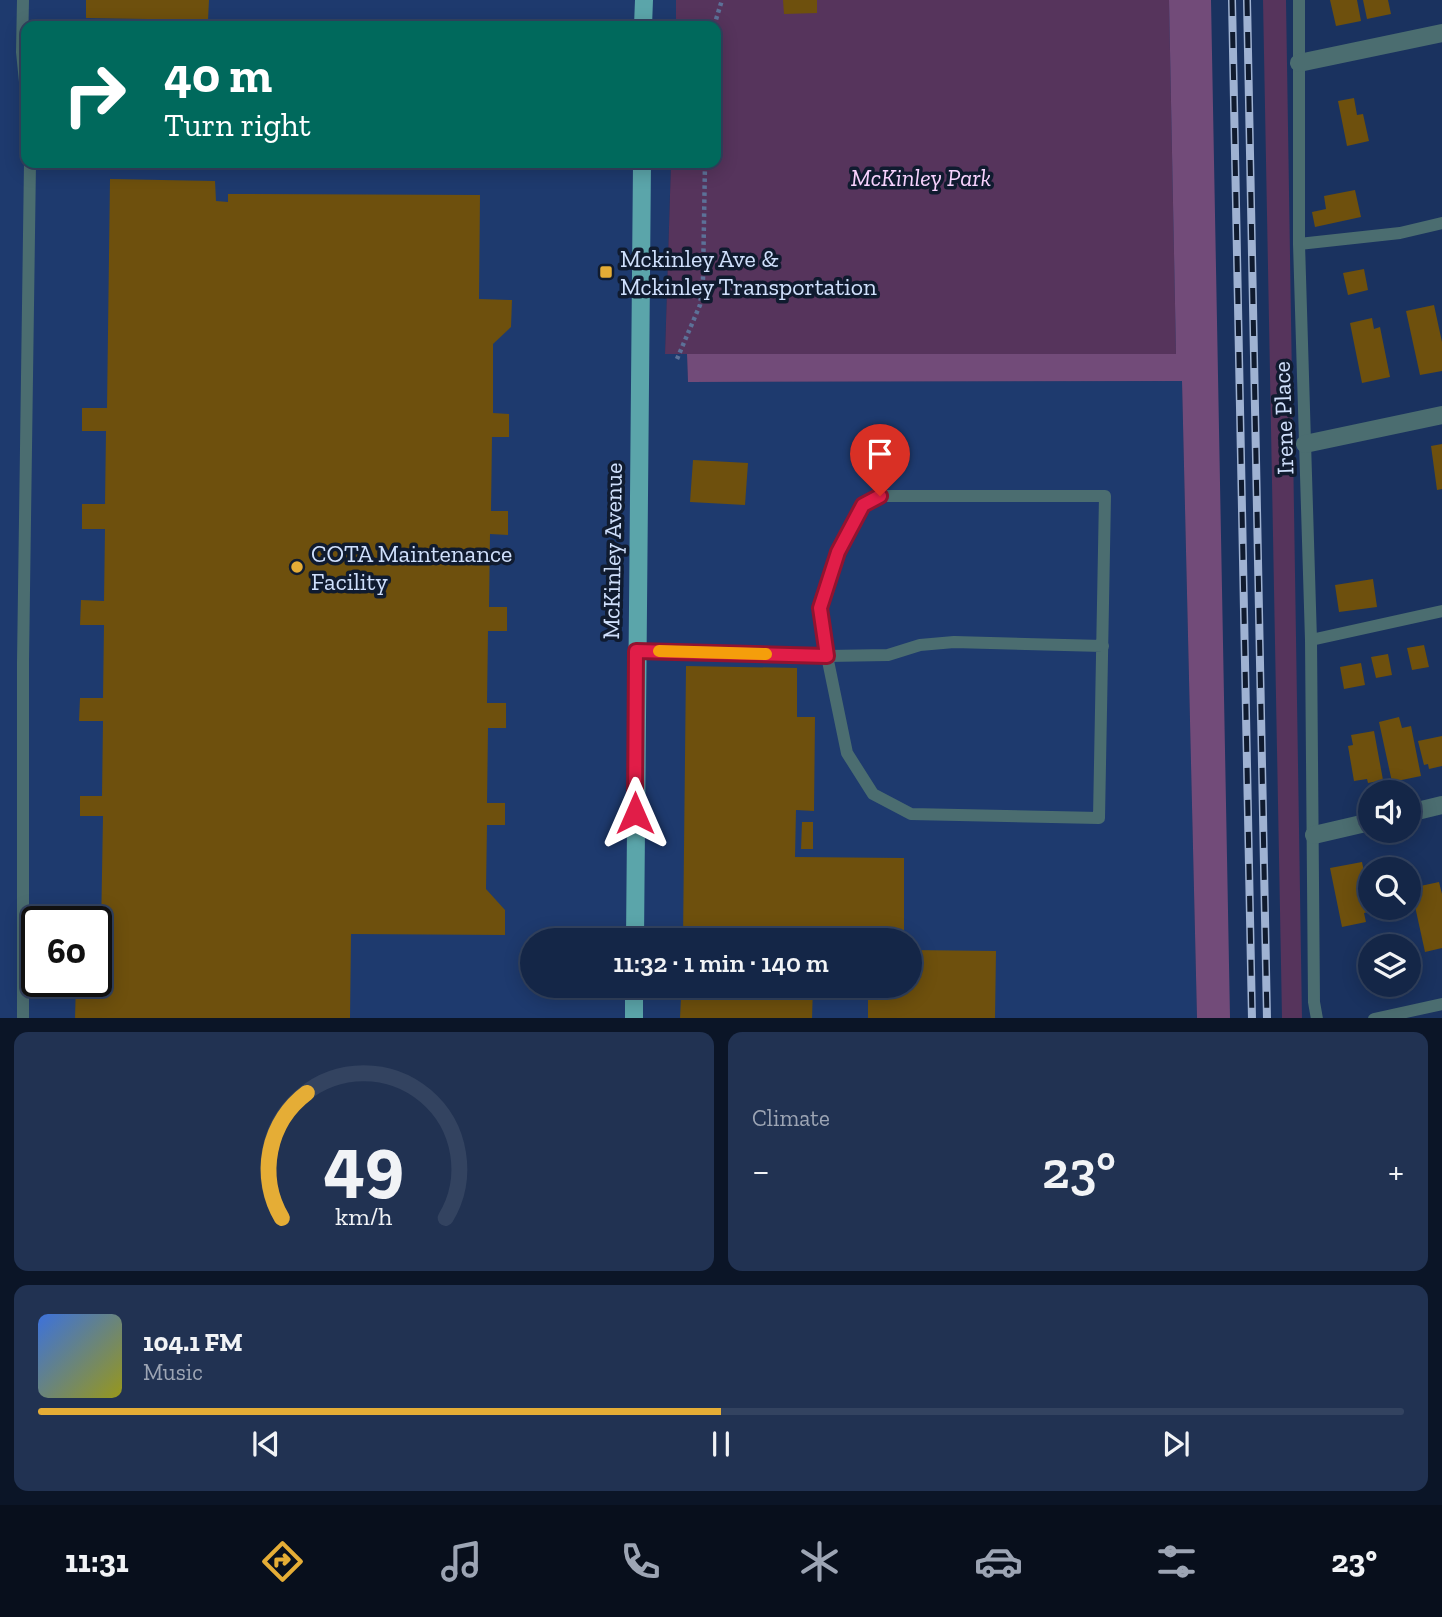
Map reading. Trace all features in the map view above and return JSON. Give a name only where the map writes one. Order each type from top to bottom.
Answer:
[{"type":"main road","points":[[643,21],[644,0]]},
{"type":"main road","name":"McKinley Avenue","points":[[635,928],[642,168]]},
{"type":"main road","points":[[634,998],[634,1018]]},
{"type":"street","points":[[1300,63],[1442,33]]},
{"type":"street","points":[[1305,444],[1442,415]]},
{"type":"street","points":[[1421,810],[1442,805]]},
{"type":"street","points":[[1314,835],[1358,825]]},
{"type":"lane","points":[[23,0],[23,21]]},
{"type":"lane","name":"Irene Place","points":[[1299,0],[1299,244],[1311,640],[1314,1002],[1317,1018]]},
{"type":"lane","points":[[23,1018],[23,662],[30,168]]},
{"type":"lane","points":[[1299,244],[1400,233],[1442,223]]},
{"type":"lane","points":[[880,496],[1105,496],[1100,818],[911,814],[873,794],[846,753],[827,656],[820,608],[838,552],[863,505],[880,496]]},
{"type":"lane","points":[[1311,640],[1442,611]]},
{"type":"lane","points":[[636,651],[827,656],[888,655],[920,646],[954,642],[1102,646]]},
{"type":"lane","points":[[1374,1018],[1442,1004]]},
{"type":"path","points":[[716,21],[722,0]]},
{"type":"path","points":[[677,359],[700,305],[705,168]]},
{"type":"shaded area","points":[[0,0],[676,0],[676,21],[21,21],[21,168],[671,168],[665,353],[687,354],[688,382],[1182,381],[1197,1018],[0,1018]]},
{"type":"shaded area","points":[[1169,0],[1211,0],[1230,1018],[1197,1018],[1182,381],[688,382],[687,354],[1176,354]]},
{"type":"green space","name":"McKinley Park","points":[[676,0],[1169,0],[1176,354],[665,354],[671,168],[721,168],[721,21],[676,21]]},
{"type":"green space","points":[[1263,0],[1286,0],[1302,1018],[1282,1018]]},
{"type":"building","points":[[86,0],[209,0],[208,20],[86,18]]},
{"type":"building","points":[[783,0],[817,0],[817,13],[784,14]]},
{"type":"building","points":[[1330,0],[1357,0],[1361,21],[1336,26]]},
{"type":"building","points":[[1363,0],[1388,0],[1391,14],[1367,19]]},
{"type":"building","points":[[1354,98],[1357,115],[1363,114],[1369,141],[1347,146],[1338,101]]},
{"type":"building","name":"COTA Maintenance Facility","points":[[110,179],[215,181],[216,201],[228,202],[228,194],[480,195],[479,299],[512,300],[511,327],[493,344],[493,413],[509,414],[509,437],[492,437],[491,511],[508,511],[508,535],[490,534],[489,607],[507,607],[507,631],[488,631],[487,703],[506,703],[506,728],[488,728],[487,803],[505,803],[505,825],[487,825],[486,889],[505,910],[505,935],[351,934],[350,1018],[75,1018],[76,997],[112,997],[112,906],[101,906],[103,816],[80,816],[80,796],[102,796],[103,721],[79,721],[80,698],[103,698],[104,625],[80,625],[81,600],[104,601],[105,529],[82,529],[82,504],[105,504],[106,431],[82,431],[82,408],[107,408]]},
{"type":"building","points":[[1355,190],[1361,217],[1315,227],[1312,212],[1326,209],[1324,196]]},
{"type":"building","points":[[1364,269],[1368,290],[1348,295],[1343,273]]},
{"type":"building","points":[[1434,305],[1442,342],[1442,371],[1420,375],[1406,311]]},
{"type":"building","points":[[1372,318],[1374,329],[1380,327],[1390,377],[1362,383],[1350,323]]},
{"type":"building","points":[[1442,444],[1442,489],[1437,490],[1431,446]]},
{"type":"building","points":[[693,460],[748,463],[745,505],[690,502]]},
{"type":"building","points":[[1373,579],[1377,607],[1339,612],[1335,585]]},
{"type":"building","points":[[1424,645],[1429,667],[1412,670],[1407,648]]},
{"type":"building","points":[[1388,654],[1392,675],[1376,678],[1371,657]]},
{"type":"building","points":[[1361,663],[1365,685],[1344,689],[1340,667]]},
{"type":"building","points":[[686,666],[797,668],[797,717],[815,717],[814,811],[796,810],[795,857],[904,858],[904,928],[683,928]]},
{"type":"building","points":[[1399,717],[1402,728],[1411,726],[1421,776],[1392,780],[1379,722]]},
{"type":"building","points":[[1374,731],[1383,780],[1354,781],[1348,746],[1353,745],[1351,735]]},
{"type":"building","points":[[1442,736],[1442,766],[1429,769],[1428,764],[1424,765],[1418,741]]},
{"type":"building","points":[[802,822],[813,822],[813,849],[801,849]]},
{"type":"building","points":[[1358,863],[1358,920],[1366,922],[1342,927],[1330,868]]},
{"type":"building","points":[[1439,882],[1442,894],[1442,948],[1425,952],[1418,920],[1421,920],[1421,886]]},
{"type":"building","points":[[922,950],[996,951],[995,1018],[868,1018],[868,998],[922,998]]},
{"type":"building","points":[[681,998],[813,998],[812,1018],[680,1018]]},
{"type":"railway","points":[[1232,0],[1252,1018]]},
{"type":"railway","points":[[1247,0],[1267,1018]]},
{"type":"slow traffic","points":[[659,651],[766,654]]},
{"type":"place","name":"Mckinley Ave & Mckinley Transportation","points":[[606,272]]},
{"type":"place","name":"COTA Maintenance Facility","points":[[297,567]]},
{"type":"route","points":[[635,813],[636,651],[827,656],[820,608],[838,552],[863,505],[880,496]]}]
